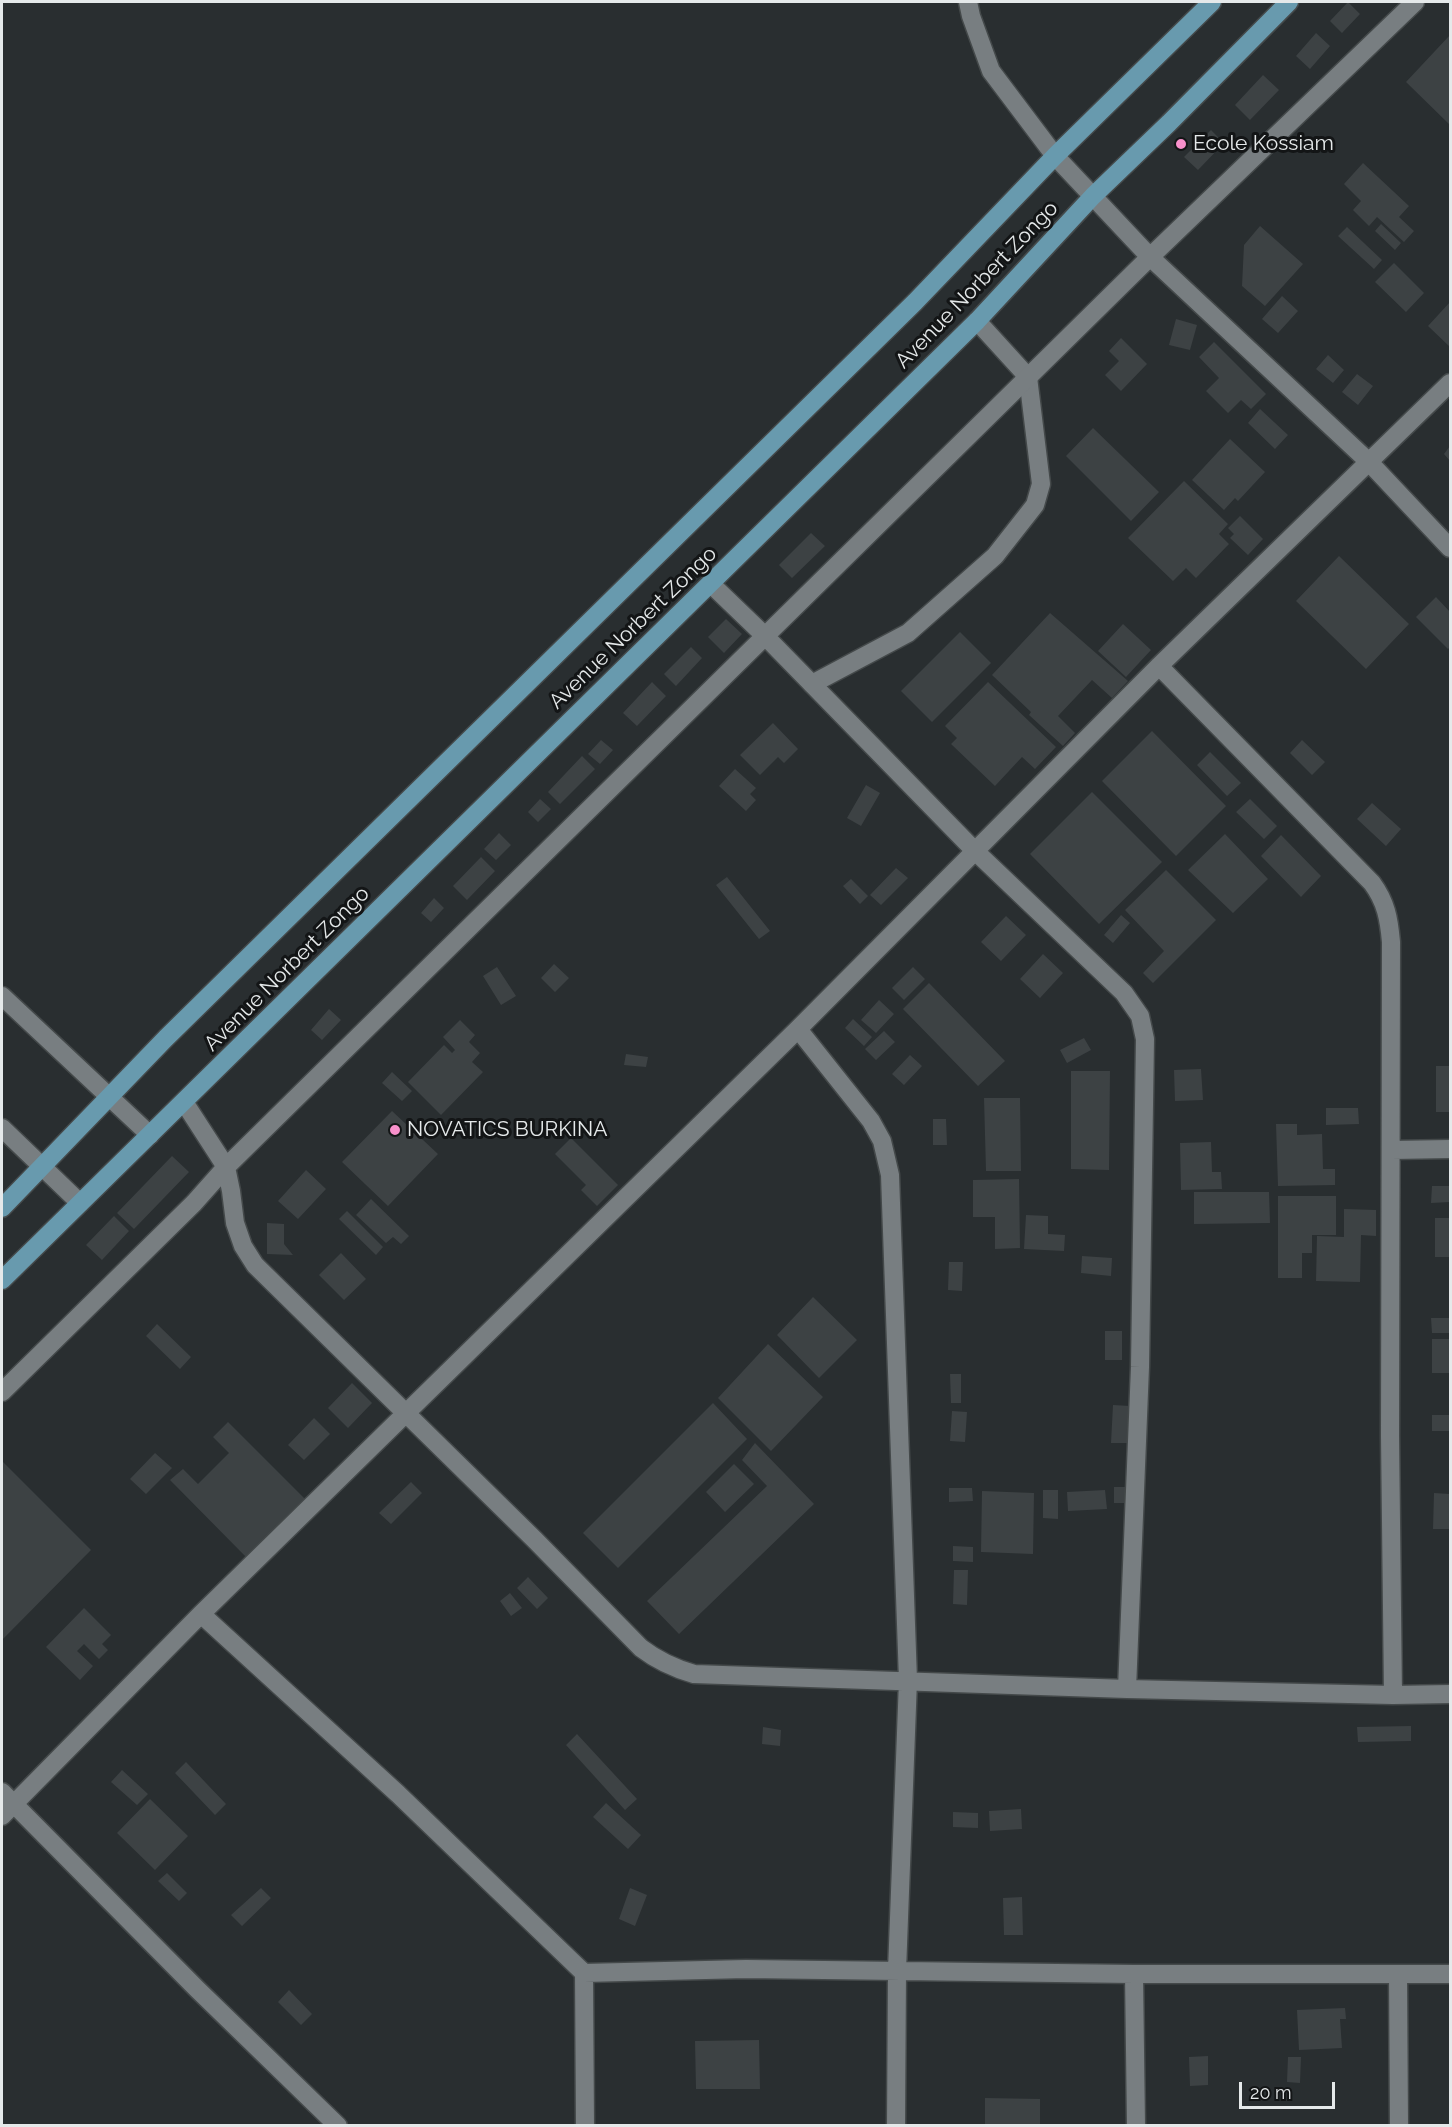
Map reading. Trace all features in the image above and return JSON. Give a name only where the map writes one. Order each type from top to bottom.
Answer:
[{"type":"main road","name":"Avenue Norbert Zongo","points":[[2,1208],[166,1038],[915,302],[1056,156],[1212,2]]},
{"type":"main road","name":"Avenue Norbert Zongo","points":[[2,1280],[977,321],[1093,196],[1289,2]]},
{"type":"street","points":[[968,2],[991,71],[1056,156],[1150,257],[1369,462],[1450,548]]},
{"type":"street","points":[[2,1392],[194,1203],[226,1167],[1028,377],[1415,2]]},
{"type":"street","points":[[812,684],[908,633],[995,556],[1035,505],[1041,484],[1028,377],[977,321]]},
{"type":"street","points":[[338,2126],[5,1804],[798,1029],[1159,666],[1450,384]]},
{"type":"street","points":[[711,584],[765,636],[974,850],[1124,993],[1140,1016],[1145,1040],[1140,1367],[1127,1689]]},
{"type":"street","points":[[1159,666],[1372,883],[1381,896],[1389,921],[1391,942],[1390,1445],[1393,1695]]},
{"type":"street","points":[[2,996],[150,1135]]},
{"type":"street","points":[[798,1029],[871,1121],[882,1141],[890,1175],[908,1680],[897,1971],[896,2126]]},
{"type":"street","points":[[184,1102],[226,1167],[234,1222],[243,1246],[255,1265],[527,1532],[640,1648],[672,1668],[694,1674],[1127,1689],[1393,1695],[1450,1694]]},
{"type":"street","points":[[2,1128],[80,1203]]},
{"type":"street","points":[[1392,1150],[1450,1149]]},
{"type":"street","points":[[201,1614],[398,1794],[584,1973],[746,1969],[1134,1974],[1450,1974]]},
{"type":"street","points":[[584,1973],[585,2126]]},
{"type":"street","points":[[1134,1974],[1136,2126]]},
{"type":"street","points":[[1398,1974],[1399,2126]]},
{"type":"building","points":[[1348,2],[1360,14],[1342,33],[1330,21]]},
{"type":"building","points":[[1316,33],[1330,46],[1310,69],[1296,56]]},
{"type":"building","points":[[1450,35],[1450,125],[1406,82]]},
{"type":"building","points":[[1263,75],[1279,90],[1250,120],[1235,105]]},
{"type":"building","points":[[1211,130],[1224,143],[1198,170],[1184,157]]},
{"type":"building","points":[[1363,163],[1409,206],[1399,217],[1414,231],[1404,242],[1377,217],[1369,226],[1353,210],[1361,201],[1344,184]]},
{"type":"building","points":[[1381,224],[1401,243],[1395,250],[1375,231]]},
{"type":"building","points":[[1260,226],[1303,264],[1265,306],[1242,286],[1244,245]]},
{"type":"building","points":[[1347,227],[1382,260],[1374,269],[1338,236]]},
{"type":"building","points":[[1394,263],[1424,293],[1406,312],[1375,282]]},
{"type":"building","points":[[1282,296],[1298,311],[1278,333],[1262,319]]},
{"type":"building","points":[[1450,302],[1450,347],[1428,326]]},
{"type":"building","points":[[1176,319],[1197,325],[1190,350],[1169,345]]},
{"type":"building","points":[[1121,338],[1147,364],[1121,391],[1105,375],[1119,361],[1109,351]]},
{"type":"building","points":[[1214,342],[1266,394],[1251,409],[1241,400],[1228,413],[1206,391],[1219,378],[1199,357]]},
{"type":"building","points":[[1328,355],[1344,370],[1333,383],[1316,369]]},
{"type":"building","points":[[1357,374],[1373,386],[1358,405],[1342,392]]},
{"type":"building","points":[[1260,409],[1288,435],[1275,449],[1248,423]]},
{"type":"building","points":[[1093,428],[1159,492],[1131,521],[1066,456]]},
{"type":"building","points":[[1230,439],[1265,472],[1238,501],[1235,498],[1224,510],[1192,480]]},
{"type":"building","points":[[1450,446],[1450,461],[1444,454]]},
{"type":"building","points":[[1184,481],[1228,524],[1219,534],[1229,544],[1196,578],[1186,568],[1173,581],[1128,538]]},
{"type":"building","points":[[1240,516],[1263,539],[1248,555],[1230,538],[1234,534],[1228,528]]},
{"type":"building","points":[[811,533],[825,546],[792,578],[779,565]]},
{"type":"building","points":[[1339,556],[1409,624],[1366,669],[1296,601]]},
{"type":"building","points":[[1436,597],[1450,612],[1450,647],[1448,649],[1416,617]]},
{"type":"building","points":[[1050,613],[1128,681],[1112,698],[1092,680],[1058,716],[1075,733],[1063,746],[1029,715],[1031,712],[992,675]]},
{"type":"building","points":[[726,619],[742,634],[724,653],[708,637]]},
{"type":"building","points":[[1123,624],[1151,650],[1126,677],[1098,651]]},
{"type":"building","points":[[960,632],[991,663],[932,722],[901,691]]},
{"type":"building","points":[[691,647],[702,658],[676,686],[664,674]]},
{"type":"building","points":[[652,682],[666,696],[637,726],[623,713]]},
{"type":"building","points":[[988,682],[1056,747],[1035,769],[1022,757],[995,786],[951,744],[957,738],[945,726]]},
{"type":"building","points":[[773,723],[798,749],[784,763],[778,757],[760,775],[740,755]]},
{"type":"building","points":[[1152,731],[1226,806],[1176,856],[1102,781]]},
{"type":"building","points":[[601,740],[613,750],[600,764],[588,754]]},
{"type":"building","points":[[1302,740],[1325,762],[1312,775],[1290,753]]},
{"type":"building","points":[[1210,752],[1241,783],[1227,796],[1197,765]]},
{"type":"building","points":[[582,756],[595,769],[560,804],[548,792]]},
{"type":"building","points":[[735,769],[756,788],[750,794],[756,800],[746,811],[719,786]]},
{"type":"building","points":[[866,785],[880,793],[861,826],[847,818]]},
{"type":"building","points":[[1092,792],[1162,862],[1099,924],[1030,854]]},
{"type":"building","points":[[540,799],[551,809],[538,822],[528,812]]},
{"type":"building","points":[[1250,799],[1277,826],[1264,839],[1236,812]]},
{"type":"building","points":[[1372,803],[1401,829],[1386,846],[1357,819]]},
{"type":"building","points":[[499,833],[511,845],[496,860],[484,849]]},
{"type":"building","points":[[1225,834],[1268,879],[1233,913],[1188,870]]},
{"type":"building","points":[[1281,835],[1321,876],[1301,897],[1261,856]]},
{"type":"building","points":[[481,857],[495,871],[467,900],[453,886]]},
{"type":"building","points":[[896,868],[908,878],[881,905],[870,895]]},
{"type":"building","points":[[1166,870],[1216,920],[1153,983],[1143,973],[1164,951],[1125,910]]},
{"type":"building","points":[[727,877],[770,931],[759,939],[716,885]]},
{"type":"building","points":[[851,879],[868,896],[860,904],[843,886]]},
{"type":"building","points":[[434,898],[444,908],[431,922],[421,913]]},
{"type":"building","points":[[1121,915],[1130,923],[1113,943],[1104,935]]},
{"type":"building","points":[[1006,916],[1026,935],[1001,961],[981,942]]},
{"type":"building","points":[[1043,954],[1063,973],[1040,998],[1020,979]]},
{"type":"building","points":[[554,964],[569,978],[555,992],[541,978]]},
{"type":"building","points":[[497,967],[516,996],[501,1005],[483,976]]},
{"type":"building","points":[[913,967],[925,979],[904,1000],[892,988]]},
{"type":"building","points":[[929,983],[1005,1061],[978,1086],[903,1009]]},
{"type":"building","points":[[879,1000],[894,1014],[876,1033],[861,1020]]},
{"type":"building","points":[[329,1009],[341,1020],[322,1040],[311,1030]]},
{"type":"building","points":[[853,1019],[872,1037],[864,1046],[845,1028]]},
{"type":"building","points":[[460,1020],[475,1035],[469,1042],[480,1053],[472,1062],[483,1072],[441,1115],[408,1082],[444,1045],[452,1053],[455,1050],[443,1037]]},
{"type":"building","points":[[884,1031],[895,1042],[876,1060],[865,1049]]},
{"type":"building","points":[[1084,1038],[1091,1050],[1067,1063],[1060,1050]]},
{"type":"building","points":[[626,1054],[648,1057],[646,1067],[624,1065]]},
{"type":"building","points":[[910,1055],[922,1066],[904,1085],[892,1074]]},
{"type":"building","points":[[1436,1066],[1450,1066],[1450,1112],[1436,1112]]},
{"type":"building","points":[[1201,1069],[1203,1100],[1175,1101],[1174,1070]]},
{"type":"building","points":[[1071,1071],[1110,1071],[1109,1170],[1071,1169]]},
{"type":"building","points":[[392,1072],[412,1091],[402,1101],[382,1083]]},
{"type":"building","points":[[984,1098],[1020,1098],[1021,1171],[986,1171]]},
{"type":"building","points":[[1326,1108],[1358,1108],[1359,1124],[1326,1125]]},
{"type":"building","points":[[392,1111],[438,1154],[388,1206],[342,1162]]},
{"type":"building","points":[[933,1119],[946,1119],[947,1145],[933,1145]]},
{"type":"building","points":[[1276,1124],[1297,1124],[1297,1135],[1322,1134],[1323,1169],[1335,1169],[1335,1185],[1278,1186]]},
{"type":"building","points":[[571,1138],[618,1185],[597,1206],[581,1190],[586,1185],[555,1154]]},
{"type":"building","points":[[1211,1142],[1212,1172],[1221,1172],[1222,1189],[1181,1190],[1180,1143]]},
{"type":"building","points":[[172,1156],[189,1172],[134,1229],[117,1213]]},
{"type":"building","points":[[306,1170],[326,1189],[298,1219],[278,1201]]},
{"type":"building","points":[[1019,1179],[1020,1248],[995,1249],[995,1217],[973,1217],[973,1180]]},
{"type":"building","points":[[1432,1186],[1450,1186],[1450,1202],[1431,1203]]},
{"type":"building","points":[[1194,1192],[1269,1192],[1270,1223],[1194,1224]]},
{"type":"building","points":[[1278,1196],[1336,1196],[1336,1235],[1312,1235],[1312,1253],[1302,1253],[1302,1278],[1278,1278]]},
{"type":"building","points":[[371,1199],[409,1236],[401,1244],[393,1237],[386,1243],[356,1215]]},
{"type":"building","points":[[1344,1209],[1376,1210],[1376,1236],[1361,1235],[1360,1282],[1316,1281],[1317,1236],[1344,1237]]},
{"type":"building","points":[[347,1211],[383,1247],[376,1255],[339,1219]]},
{"type":"building","points":[[1026,1215],[1048,1216],[1048,1234],[1065,1235],[1064,1251],[1024,1249]]},
{"type":"building","points":[[114,1216],[129,1231],[102,1260],[86,1245]]},
{"type":"building","points":[[1435,1218],[1450,1218],[1450,1257],[1435,1257]]},
{"type":"building","points":[[267,1223],[284,1224],[284,1244],[293,1255],[267,1254]]},
{"type":"building","points":[[341,1253],[366,1279],[344,1300],[319,1275]]},
{"type":"building","points":[[1082,1256],[1112,1258],[1111,1276],[1081,1273]]},
{"type":"building","points":[[949,1262],[963,1262],[962,1291],[948,1290]]},
{"type":"building","points":[[813,1297],[857,1340],[819,1378],[777,1335]]},
{"type":"building","points":[[1431,1318],[1450,1318],[1450,1333],[1432,1333]]},
{"type":"building","points":[[157,1324],[191,1357],[180,1369],[146,1336]]},
{"type":"building","points":[[1105,1331],[1122,1331],[1122,1360],[1105,1360]]},
{"type":"building","points":[[1432,1339],[1450,1339],[1450,1373],[1432,1373]]},
{"type":"building","points":[[768,1344],[823,1397],[771,1451],[718,1398]]},
{"type":"building","points":[[950,1374],[961,1374],[961,1403],[951,1403]]},
{"type":"building","points":[[352,1383],[372,1403],[348,1428],[328,1408]]},
{"type":"building","points":[[713,1403],[747,1439],[618,1568],[583,1533]]},
{"type":"building","points":[[1113,1405],[1130,1406],[1128,1443],[1111,1443]]},
{"type":"building","points":[[952,1411],[967,1412],[965,1442],[950,1441]]},
{"type":"building","points":[[1432,1415],[1450,1415],[1450,1431],[1432,1431]]},
{"type":"building","points":[[314,1418],[330,1434],[304,1460],[288,1445]]},
{"type":"building","points":[[228,1422],[305,1499],[246,1557],[170,1480],[183,1469],[198,1484],[229,1453],[213,1437]]},
{"type":"building","points":[[755,1443],[814,1504],[679,1634],[647,1601],[767,1486],[742,1460]]},
{"type":"building","points":[[155,1453],[172,1468],[146,1494],[130,1479]]},
{"type":"building","points":[[2,1461],[91,1550],[2,1640]]},
{"type":"building","points":[[734,1464],[754,1484],[725,1512],[706,1492]]},
{"type":"building","points":[[411,1482],[422,1493],[391,1524],[379,1513]]},
{"type":"building","points":[[1114,1487],[1130,1487],[1129,1503],[1114,1503]]},
{"type":"building","points":[[949,1488],[972,1488],[973,1501],[949,1502]]},
{"type":"building","points":[[1043,1490],[1058,1490],[1058,1519],[1043,1518]]},
{"type":"building","points":[[1105,1490],[1107,1509],[1068,1511],[1067,1492]]},
{"type":"building","points":[[982,1491],[1034,1493],[1033,1554],[981,1552]]},
{"type":"building","points":[[1434,1493],[1450,1494],[1450,1529],[1433,1529]]},
{"type":"building","points":[[953,1546],[973,1547],[973,1562],[953,1561]]},
{"type":"building","points":[[954,1570],[968,1570],[967,1605],[953,1604]]},
{"type":"building","points":[[528,1577],[548,1598],[537,1609],[517,1588]]},
{"type":"building","points":[[510,1593],[522,1608],[511,1616],[500,1601]]},
{"type":"building","points":[[84,1608],[111,1635],[102,1644],[108,1650],[99,1659],[84,1644],[77,1651],[93,1666],[80,1680],[46,1647]]},
{"type":"building","points":[[1411,1726],[1411,1741],[1358,1742],[1357,1727]]},
{"type":"building","points":[[763,1727],[781,1730],[780,1746],[762,1744]]},
{"type":"building","points":[[577,1734],[637,1799],[625,1810],[566,1745]]},
{"type":"building","points":[[186,1762],[226,1804],[215,1815],[175,1773]]},
{"type":"building","points":[[122,1770],[148,1794],[137,1805],[111,1782]]},
{"type":"building","points":[[150,1799],[188,1836],[155,1870],[117,1833]]},
{"type":"building","points":[[606,1803],[641,1835],[628,1849],[593,1817]]},
{"type":"building","points":[[1021,1809],[1022,1829],[990,1831],[989,1811]]},
{"type":"building","points":[[953,1812],[978,1813],[978,1828],[953,1827]]},
{"type":"building","points":[[167,1873],[187,1893],[179,1901],[158,1881]]},
{"type":"building","points":[[261,1888],[271,1898],[242,1926],[231,1915]]},
{"type":"building","points":[[630,1888],[647,1895],[635,1926],[619,1919]]},
{"type":"building","points":[[1022,1897],[1023,1935],[1004,1935],[1003,1898]]},
{"type":"building","points":[[289,1990],[312,2014],[301,2025],[278,2002]]},
{"type":"building","points":[[1345,2008],[1346,2019],[1340,2019],[1342,2048],[1299,2050],[1297,2010]]},
{"type":"building","points":[[759,2040],[760,2089],[696,2089],[695,2041]]},
{"type":"building","points":[[1208,2056],[1208,2085],[1190,2086],[1189,2057]]},
{"type":"building","points":[[1288,2057],[1301,2057],[1300,2083],[1287,2082]]},
{"type":"building","points":[[985,2098],[1040,2099],[1040,2126],[985,2126]]},
{"type":"place","name":"Ecole Kossiam","points":[[1181,144]]},
{"type":"place","name":"NOVATICS BURKINA","points":[[395,1130]]}]
